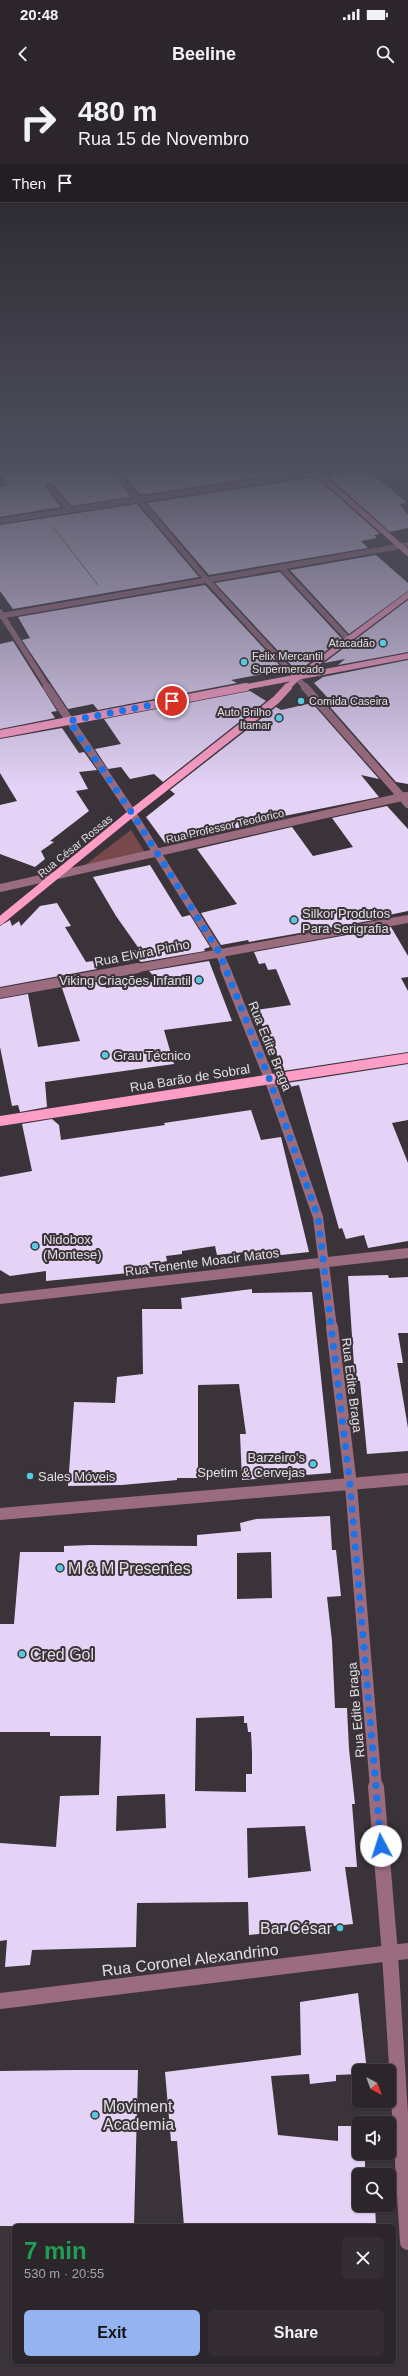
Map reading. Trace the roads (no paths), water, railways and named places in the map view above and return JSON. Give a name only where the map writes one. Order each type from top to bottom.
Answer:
[{"type":"main road","name":"Rua César Rossas","points":[[0,921],[132,813],[276,700],[298,678],[408,595]]},
{"type":"main road","points":[[0,734],[408,656]]},
{"type":"main road","name":"Rua Barão de Sobral","points":[[0,1121],[269,1078],[408,1058]]},
{"type":"street","points":[[203,575],[405,796],[408,804]]},
{"type":"street","points":[[1,615],[234,575]]},
{"type":"street","points":[[288,575],[349,640]]},
{"type":"street","name":"Rua Edite Braga","points":[[1,615],[69,721],[132,813],[156,854],[219,952],[269,1078],[318,1217],[350,1485],[390,1954],[408,2242]]},
{"type":"street","name":"Rua Professor Teodorico","points":[[0,888],[156,854],[405,796]]},
{"type":"street","name":"Rua Elvira Pinho","points":[[0,993],[219,952],[408,919]]},
{"type":"street","name":"Rua Tenente Moacir Matos","points":[[0,1299],[408,1253]]},
{"type":"street","points":[[0,1514],[408,1479]]},
{"type":"street","name":"Rua Coronel Alexandrino","points":[[0,2001],[408,1951]]},
{"type":"place","name":"Atacadão","points":[[383,643]]},
{"type":"place","name":"Felix Mercantil Supermercado","points":[[244,662]]},
{"type":"place","name":"Comida Caseira","points":[[301,701]]},
{"type":"place","name":"Auto Brilho Itamar","points":[[279,718]]},
{"type":"place","name":"Silkor Produtos Para Serigrafia","points":[[294,920]]},
{"type":"place","name":"Viking Criações Infantil","points":[[199,980]]},
{"type":"place","name":"Grau Técnico","points":[[105,1055]]},
{"type":"place","name":"Nidobox (Montese)","points":[[35,1246]]},
{"type":"place","name":"Barzeiro's Spetim & Cervejas","points":[[313,1464]]},
{"type":"place","name":"Sales Móveis","points":[[30,1476]]},
{"type":"place","name":"M & M Presentes","points":[[60,1568]]},
{"type":"place","name":"Cred Gol","points":[[22,1654]]},
{"type":"place","name":"Bar César","points":[[340,1928]]},
{"type":"place","name":"Moviment Academia","points":[[95,2115]]}]
